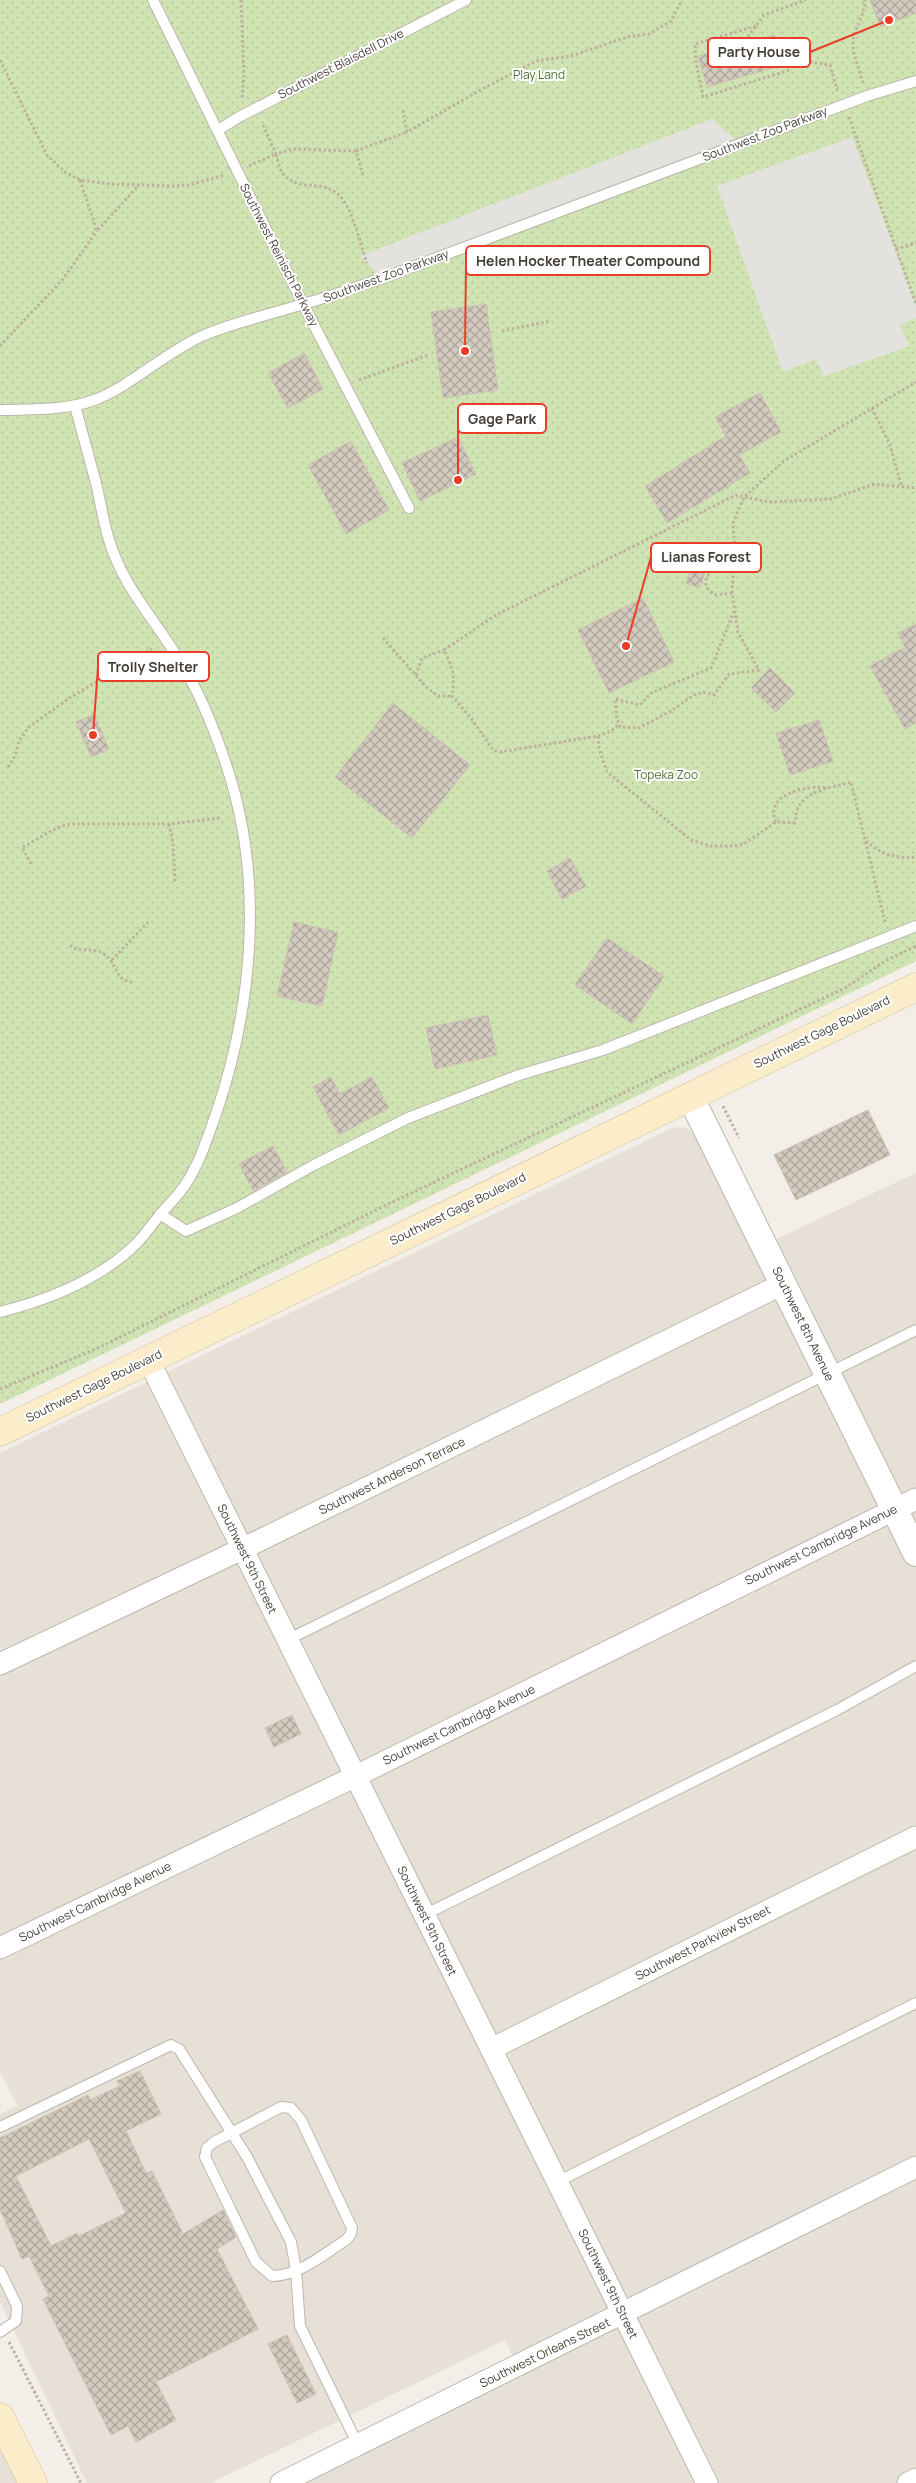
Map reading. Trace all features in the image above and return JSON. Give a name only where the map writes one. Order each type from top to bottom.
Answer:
[{"type":"main road","name":"Southwest Gage Boulevard","points":[[0,1432],[916,987]]},
{"type":"main road","points":[[0,2417],[33,2483]]},
{"type":"street","name":"Southwest 8th Avenue","points":[[690,1096],[827,1373],[905,1504],[916,1553]]},
{"type":"street","name":"Southwest Anderson Terrace","points":[[0,1664],[242,1549],[783,1284]]},
{"type":"street","name":"Southwest 9th Street","points":[[148,1359],[708,2483]]},
{"type":"street","name":"Southwest Cambridge Avenue","points":[[0,1948],[356,1776],[905,1504]]},
{"type":"street","name":"Southwest Parkview Street","points":[[491,2050],[916,1837]]},
{"type":"street","name":"Southwest Orleans Street","points":[[281,2483],[623,2315],[916,2167]]},
{"type":"street","points":[[908,2483],[916,2479]]},
{"type":"lane","name":"Southwest Reinisch Parkway","points":[[153,0],[303,304],[410,508]]},
{"type":"lane","name":"Southwest Blaisdell Drive","points":[[218,130],[239,117],[466,0]]},
{"type":"lane","name":"Southwest Zoo Parkway","points":[[0,410],[36,410],[76,406],[113,391],[183,346],[241,321],[303,304],[383,278],[867,96],[916,81]]},
{"type":"lane","points":[[0,1312],[79,1284],[136,1244],[187,1183],[213,1123],[232,1061],[247,970],[248,869],[240,815],[217,738],[179,659],[150,617],[116,561],[103,523],[96,485],[76,406]]},
{"type":"lane","points":[[160,1214],[186,1231],[237,1208],[312,1166],[408,1118],[519,1075],[603,1050],[916,926]]},
{"type":"lane","points":[[287,1640],[916,1330]]},
{"type":"lane","points":[[424,1915],[837,1710],[916,1666]]},
{"type":"lane","points":[[557,2182],[916,2003]]},
{"type":"lane","points":[[0,2127],[171,2045],[179,2049],[247,2157],[291,2242],[296,2270],[300,2326],[358,2445]]},
{"type":"lane","points":[[281,2108],[291,2108],[302,2120],[352,2228],[351,2234],[346,2240],[283,2276],[272,2276],[256,2262],[205,2157],[207,2148],[230,2131],[281,2108]]},
{"type":"lane","points":[[0,2271],[17,2306],[16,2321],[2,2331]]},
{"type":"path","points":[[239,117],[244,75],[241,0]]},
{"type":"path","points":[[0,60],[47,155],[66,173],[80,180],[110,184],[189,185],[237,171],[293,148],[356,151],[407,132],[536,61],[571,56],[627,37],[649,34],[670,21],[682,0]]},
{"type":"path","points":[[745,40],[764,15],[806,0]]},
{"type":"path","points":[[865,0],[864,14],[855,32],[853,50],[867,96]]},
{"type":"path","points":[[756,26],[695,44],[696,62],[703,96],[790,70]]},
{"type":"path","points":[[785,58],[830,65],[916,304]]},
{"type":"path","points":[[403,110],[407,132]]},
{"type":"path","points":[[263,125],[284,176],[300,185],[319,185],[338,194],[347,209],[367,264]]},
{"type":"path","points":[[356,151],[363,175]]},
{"type":"path","points":[[80,180],[97,231]]},
{"type":"path","points":[[0,346],[63,279],[97,231],[139,184]]},
{"type":"path","points":[[896,249],[916,243]]},
{"type":"path","points":[[502,331],[551,321]]},
{"type":"path","points":[[346,384],[428,355]]},
{"type":"path","points":[[619,724],[620,726],[639,728],[671,711],[694,695],[703,692],[714,696],[729,674],[760,670],[738,632],[732,592],[734,562],[733,523],[744,497],[784,461],[916,382]]},
{"type":"path","points":[[872,408],[890,445],[901,485]]},
{"type":"path","points":[[416,675],[422,658],[444,650],[496,615],[736,495],[769,502],[830,499],[875,484],[901,485],[916,488]]},
{"type":"path","points":[[732,592],[726,595],[716,595],[709,590],[706,583],[709,574],[716,567],[734,562]]},
{"type":"path","points":[[619,724],[616,700],[640,705],[650,693],[711,668],[734,611]]},
{"type":"path","points":[[383,638],[426,687],[438,696],[452,696]]},
{"type":"path","points":[[8,767],[15,756],[18,741],[29,727],[70,697],[152,648]]},
{"type":"path","points":[[444,650],[454,673],[452,696],[471,718],[493,750],[500,752],[598,736],[619,724]]},
{"type":"path","points":[[598,736],[599,748],[607,772],[691,840],[722,847],[744,844],[776,822],[796,823],[795,812],[804,800],[817,792],[852,782],[886,929]]},
{"type":"path","points":[[776,822],[774,809],[777,802],[784,797],[807,787],[831,788]]},
{"type":"path","points":[[31,864],[22,847],[37,841],[57,826],[70,824],[169,824],[220,818]]},
{"type":"path","points":[[169,824],[173,843],[175,883]]},
{"type":"path","points":[[865,840],[872,847],[890,855],[916,857]]},
{"type":"path","points":[[112,960],[149,921]]},
{"type":"path","points":[[70,945],[78,950],[100,952],[112,960],[118,976],[134,982]]},
{"type":"path","points":[[0,1388],[98,1348],[388,1204],[845,988],[885,961],[916,946]]},
{"type":"path","points":[[2,2331],[81,2483]]},
{"type":"shaded area","points":[[712,119],[740,144],[383,278],[360,256]]},
{"type":"shaded area","points":[[852,137],[916,306],[916,318],[900,325],[909,346],[824,376],[816,359],[783,372],[717,186]]},
{"type":"shaded area","points":[[684,1127],[693,1133],[753,1250],[916,1173],[916,2483],[297,2483],[523,2376],[505,2340],[211,2483],[87,2483],[0,2302],[0,2114],[17,2106],[0,2072],[0,1453],[672,1128]]},
{"type":"shaded area","points":[[0,2445],[19,2483],[0,2483]]},
{"type":"green space","points":[[0,0],[916,0],[916,961],[0,1404]]},
{"type":"building","points":[[870,0],[916,0],[916,13],[881,27]]},
{"type":"building","points":[[774,35],[783,65],[707,87],[698,56]]},
{"type":"building","points":[[486,304],[498,390],[443,398],[431,312]]},
{"type":"building","points":[[304,353],[323,389],[288,408],[268,373]]},
{"type":"building","points":[[760,393],[781,432],[739,455],[750,473],[667,523],[645,486],[726,436],[715,417]]},
{"type":"building","points":[[458,437],[476,474],[420,501],[402,463]]},
{"type":"building","points":[[351,441],[389,510],[346,534],[308,465]]},
{"type":"building","points":[[692,564],[706,569],[700,588],[686,583]]},
{"type":"building","points":[[643,598],[674,662],[609,693],[578,630]]},
{"type":"building","points":[[916,624],[916,723],[905,729],[870,666],[905,647],[898,633]]},
{"type":"building","points":[[770,668],[795,693],[776,712],[751,688]]},
{"type":"building","points":[[393,703],[470,765],[412,838],[335,777]]},
{"type":"building","points":[[94,714],[109,749],[91,757],[76,722]]},
{"type":"building","points":[[819,720],[833,761],[790,775],[776,733]]},
{"type":"building","points":[[570,858],[586,886],[562,899],[547,871]]},
{"type":"building","points":[[294,922],[338,932],[322,1006],[277,996]]},
{"type":"building","points":[[607,938],[664,976],[632,1024],[575,985]]},
{"type":"building","points":[[488,1015],[497,1055],[435,1069],[426,1028]]},
{"type":"building","points":[[331,1077],[340,1094],[372,1077],[389,1108],[339,1135],[313,1087]]},
{"type":"building","points":[[868,1110],[890,1155],[796,1200],[774,1155]]},
{"type":"building","points":[[273,1146],[287,1172],[253,1191],[239,1164]]},
{"type":"building","points":[[292,1715],[301,1734],[274,1747],[265,1728]]},
{"type":"building","points":[[140,2071],[161,2114],[126,2131],[146,2173],[152,2171],[183,2234],[223,2210],[236,2237],[217,2249],[258,2329],[156,2382],[176,2420],[136,2442],[128,2426],[111,2435],[43,2299],[49,2296],[29,2256],[22,2259],[0,2209],[0,2138],[88,2095],[90,2100],[120,2086],[117,2081]],"holes":[[[89,2139],[126,2213],[79,2236],[77,2233],[51,2246],[16,2176]]]},
{"type":"building","points":[[287,2335],[316,2394],[297,2403],[268,2344]]},
{"type":"place","name":"Party House","points":[[889,20]]},
{"type":"place","name":"Helen Hocker Theater Compound","points":[[465,351]]},
{"type":"place","name":"Gage Park","points":[[458,480]]},
{"type":"place","name":"Lianas Forest","points":[[626,646]]},
{"type":"place","name":"Trolly Shelter","points":[[93,735]]},
{"type":"park label","name":"Play Land","points":[[539,75]]},
{"type":"park label","name":"Topeka Zoo","points":[[666,775]]}]
